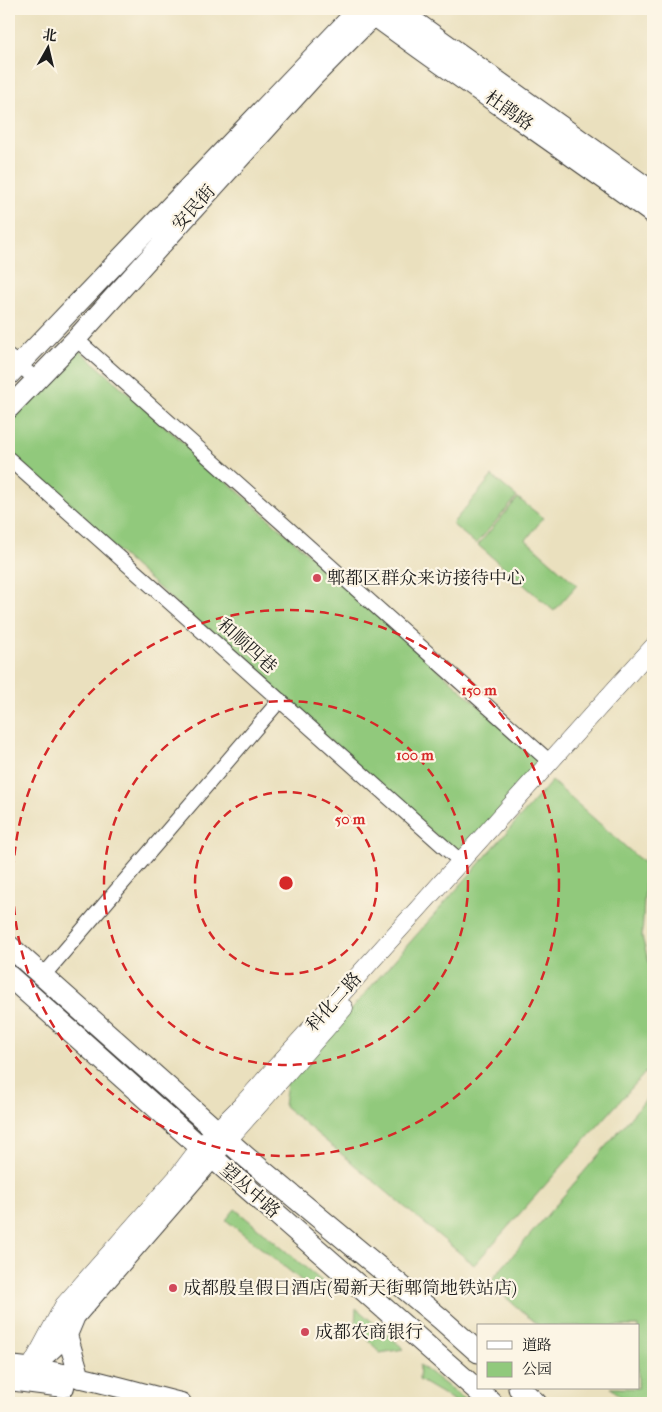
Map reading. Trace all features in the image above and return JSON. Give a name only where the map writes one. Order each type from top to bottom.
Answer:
[{"type":"main road","name":"杜鹃路","points":[[397,9],[653,192]]},
{"type":"main road","name":"杜鹃路","points":[[370,10],[427,55],[653,214]]},
{"type":"main road","name":"安民街","points":[[9,408],[76,339],[312,78],[370,10]]},
{"type":"main road","name":"安民街","points":[[12,366],[370,10]]},
{"type":"main road","name":"望丛中路","points":[[9,946],[222,1135],[477,1351]]},
{"type":"main road","name":"望丛中路","points":[[9,976],[206,1153],[477,1390]]},
{"type":"main road","points":[[9,1373],[31,1368],[67,1336],[75,1316],[206,1153]]},
{"type":"main road","points":[[67,1336],[80,1378]]},
{"type":"main road","points":[[9,1366],[31,1368],[80,1378],[181,1403]]},
{"type":"main road","points":[[31,1368],[56,1386]]},
{"type":"main road","points":[[9,1380],[56,1386],[134,1402]]},
{"type":"main road","name":"望丛中路","points":[[477,1390],[492,1403]]},
{"type":"main road","points":[[521,1390],[536,1403]]},
{"type":"street","points":[[76,339],[550,762]]},
{"type":"street","points":[[12,366],[36,379]]},
{"type":"street","name":"和顺四巷","points":[[9,459],[460,861]]},
{"type":"street","name":"科化二路","points":[[31,1368],[64,1305],[178,1176],[206,1153],[460,861],[653,647]]},
{"type":"street","points":[[222,1135],[653,659]]},
{"type":"street","points":[[43,976],[280,700]]},
{"type":"green space","points":[[76,347],[542,762],[459,856],[9,454],[9,418]]},
{"type":"green space","points":[[492,476],[517,497],[476,544],[452,524]]},
{"type":"green space","points":[[518,498],[543,518],[526,540],[577,585],[554,611],[478,545]]},
{"type":"green space","points":[[552,781],[646,865],[642,937],[653,977],[653,1064],[474,1265],[284,1106],[287,1082]]},
{"type":"green space","points":[[653,1091],[653,1403],[628,1403],[613,1390],[640,1390],[640,1324],[537,1324],[489,1283]]},
{"type":"green space","points":[[235,1209],[330,1288],[322,1297],[226,1220]]},
{"type":"green space","points":[[356,1308],[404,1349],[380,1353],[355,1325]]},
{"type":"green space","points":[[420,1365],[467,1401],[458,1403],[419,1380]]},
{"type":"place","name":"郫都区群众来访接待中心","points":[[317,578]]},
{"type":"place","name":"成都殷皇假日酒店(蜀新天街郫筒地铁站店)","points":[[173,1288]]},
{"type":"place","name":"成都农商银行","points":[[305,1332]]}]
